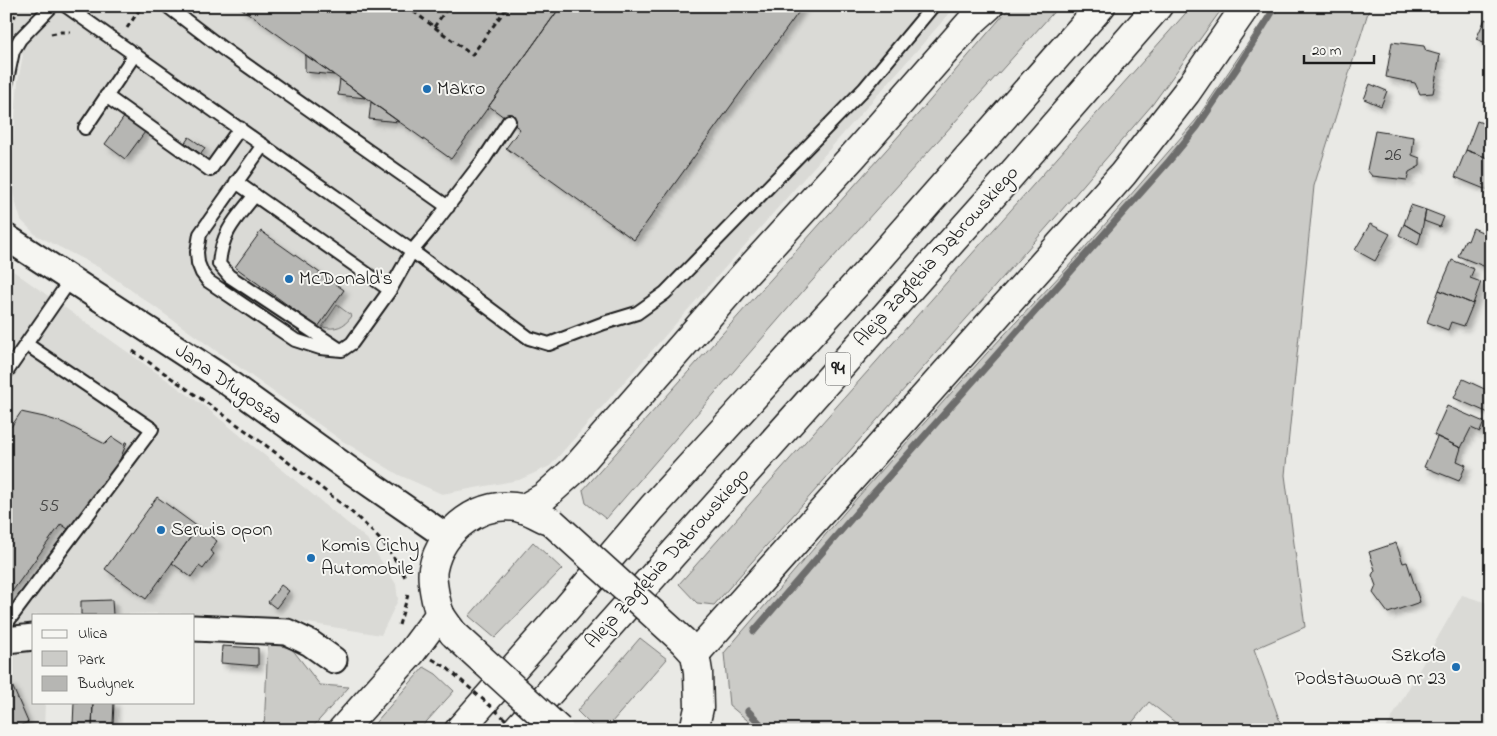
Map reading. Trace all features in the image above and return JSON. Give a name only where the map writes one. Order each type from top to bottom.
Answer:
[{"type":"main road","points":[[523,509],[544,497],[574,470],[745,274],[855,154],[969,24],[989,6]]},
{"type":"main road","name":"Aleja Zagłębia Dąbrowskiego","points":[[459,730],[652,508],[870,269],[1102,6]]},
{"type":"main road","name":"Aleja Zagłębia Dąbrowskiego","points":[[517,730],[1011,175],[1158,6]]},
{"type":"main road","points":[[689,648],[1122,174],[1186,93],[1246,6]]},
{"type":"main road","points":[[559,730],[447,624],[434,589],[433,570],[438,553],[447,537],[464,521],[479,512],[494,507],[504,506],[523,509],[552,522],[689,648],[698,672],[699,708],[694,730]]},
{"type":"main road","points":[[342,730],[421,656],[447,624]]},
{"type":"street","name":"Jana Długosza","points":[[6,237],[219,376],[356,475],[447,537]]},
{"type":"street","points":[[195,628],[286,632],[310,643],[334,660]]},
{"type":"street","points":[[6,640],[32,637]]},
{"type":"lane","points":[[6,85],[13,51],[25,33],[52,6]]},
{"type":"lane","points":[[66,6],[412,251],[529,338],[549,344],[604,323],[637,313],[666,293],[864,89],[933,6]]},
{"type":"lane","points":[[166,6],[222,48],[448,207]]},
{"type":"lane","points":[[85,128],[135,54]]},
{"type":"lane","points":[[106,96],[210,170],[240,128]]},
{"type":"lane","points":[[263,145],[200,234],[197,252],[202,273],[208,281],[295,340],[320,348],[342,350],[352,343],[390,290],[412,251],[484,159],[509,121]]},
{"type":"lane","points":[[236,182],[390,290]]},
{"type":"lane","points":[[255,195],[229,228],[220,252],[219,264],[229,276],[342,350]]},
{"type":"lane","points":[[6,373],[71,279]]},
{"type":"lane","points":[[6,624],[152,429],[26,344]]},
{"type":"path","points":[[406,6],[472,55],[508,6]]},
{"type":"path","points":[[434,27],[449,6]]},
{"type":"path","points":[[126,346],[279,455],[365,524],[380,538],[395,560],[407,583]]},
{"type":"path","points":[[408,589],[398,629],[401,640],[421,656],[446,667],[517,730]]},
{"type":"shaded area","points":[[6,6],[956,6],[550,466],[519,480],[442,494],[399,475],[341,440],[100,268],[36,235],[21,220],[10,184],[18,81],[23,55],[6,40]]},
{"type":"shaded area","points":[[6,266],[208,409],[367,539],[396,584],[398,600],[381,635],[308,623],[209,613],[32,614],[32,625],[6,628]]},
{"type":"shaded area","name":"Szkoła Podstawowa nr 23","points":[[1462,595],[1491,604],[1491,730],[1385,730]]},
{"type":"shaded area","points":[[32,646],[32,704],[45,704],[44,730],[6,730],[6,649]]},
{"type":"green space","points":[[1011,6],[1059,6],[804,290],[606,519],[586,503],[583,490],[919,113]]},
{"type":"green space","points":[[1192,6],[1224,6],[1152,105],[1048,226],[714,605],[697,603],[679,584]]},
{"type":"green space","points":[[1273,6],[1370,6],[1314,186],[1285,475],[1305,627],[1254,649],[1283,730],[1185,730],[1149,702],[1126,730],[759,730],[729,705],[724,653],[857,498],[987,353],[1067,268],[1196,120]]},
{"type":"green space","points":[[337,305],[352,316],[339,327],[322,327]]},
{"type":"green space","points":[[533,542],[562,569],[495,638],[469,616]]},
{"type":"green space","points":[[640,638],[667,659],[605,730],[596,730],[577,711]]},
{"type":"green space","points":[[268,642],[292,649],[320,685],[349,687],[310,730],[264,730]]},
{"type":"green space","points":[[424,667],[436,674],[454,691],[419,730],[369,730]]},
{"type":"building","name":"Makro","points":[[238,6],[561,6],[451,159]]},
{"type":"building","points":[[561,6],[803,6],[634,240],[506,148],[520,129],[489,106]]},
{"type":"building","points":[[1485,19],[1491,22],[1491,45],[1476,39]]},
{"type":"building","points":[[1392,42],[1424,46],[1426,51],[1440,55],[1433,93],[1420,94],[1415,83],[1386,77]]},
{"type":"building","points":[[305,55],[334,75],[305,72]]},
{"type":"building","points":[[340,79],[365,98],[338,95]]},
{"type":"building","points":[[1370,84],[1387,91],[1381,106],[1364,99]]},
{"type":"building","points":[[371,102],[399,122],[369,119]]},
{"type":"building","points":[[132,106],[153,121],[125,159],[105,144]]},
{"type":"building","points":[[1477,121],[1491,126],[1491,159],[1466,150]]},
{"type":"building","points":[[1375,131],[1414,137],[1412,155],[1420,158],[1420,166],[1409,172],[1407,180],[1372,176],[1367,170]]},
{"type":"building","points":[[189,137],[205,148],[201,154],[185,143]]},
{"type":"building","points":[[1466,150],[1491,159],[1491,180],[1487,190],[1455,177]]},
{"type":"building","points":[[1411,205],[1426,210],[1421,234],[1404,224]]},
{"type":"building","points":[[1426,210],[1444,217],[1440,227],[1424,221]]},
{"type":"building","points":[[1370,224],[1390,234],[1375,261],[1355,250]]},
{"type":"building","points":[[1404,224],[1421,234],[1418,245],[1399,235]]},
{"type":"building","points":[[1473,228],[1491,236],[1491,269],[1458,256],[1465,240],[1468,241]]},
{"type":"building","name":"McDonald's","points":[[261,231],[344,290],[318,327],[235,267]]},
{"type":"building","points":[[1452,260],[1474,269],[1470,278],[1481,282],[1473,304],[1439,290]]},
{"type":"building","points":[[1439,290],[1473,304],[1464,326],[1451,322],[1448,330],[1427,322]]},
{"type":"building","points":[[1463,379],[1491,392],[1491,414],[1454,398]]},
{"type":"building","points":[[1447,406],[1484,422],[1480,432],[1471,428],[1461,448],[1434,435]]},
{"type":"building","points":[[21,412],[64,423],[105,444],[112,437],[124,445],[127,442],[114,474],[73,528],[66,533],[68,529],[61,524],[6,600],[6,424],[11,427]]},
{"type":"building","points":[[1437,437],[1461,448],[1457,461],[1466,465],[1459,481],[1424,467]]},
{"type":"building","points":[[157,497],[198,527],[146,599],[105,569]]},
{"type":"building","points":[[198,527],[217,541],[210,551],[214,554],[203,569],[199,566],[191,577],[172,563]]},
{"type":"building","points":[[1396,543],[1403,563],[1407,562],[1420,602],[1388,613],[1373,593],[1376,586],[1372,575],[1375,570],[1369,552]]},
{"type":"building","points":[[281,585],[289,591],[276,608],[268,602]]},
{"type":"building","points":[[112,600],[113,614],[81,614],[81,601]]},
{"type":"building","points":[[222,646],[258,648],[258,666],[221,663]]},
{"type":"building","points":[[6,680],[8,684],[11,683],[28,722],[10,730],[6,730]]},
{"type":"building","points":[[74,704],[93,704],[92,730],[67,730],[67,725],[73,725]]},
{"type":"building","points":[[93,704],[114,704],[113,724],[122,725],[122,730],[92,730]]},
{"type":"waterway","points":[[754,631],[864,504],[1169,161],[1197,127],[1276,6]]},
{"type":"waterway","points":[[748,711],[766,730]]},
{"type":"place","name":"Makro","points":[[427,89]]},
{"type":"place","name":"McDonald's","points":[[289,279]]},
{"type":"place","name":"Serwis opon","points":[[161,530]]},
{"type":"place","name":"Komis Cichy Automobile","points":[[311,558]]},
{"type":"place","name":"Szkoła Podstawowa nr 23","points":[[1456,667]]}]
